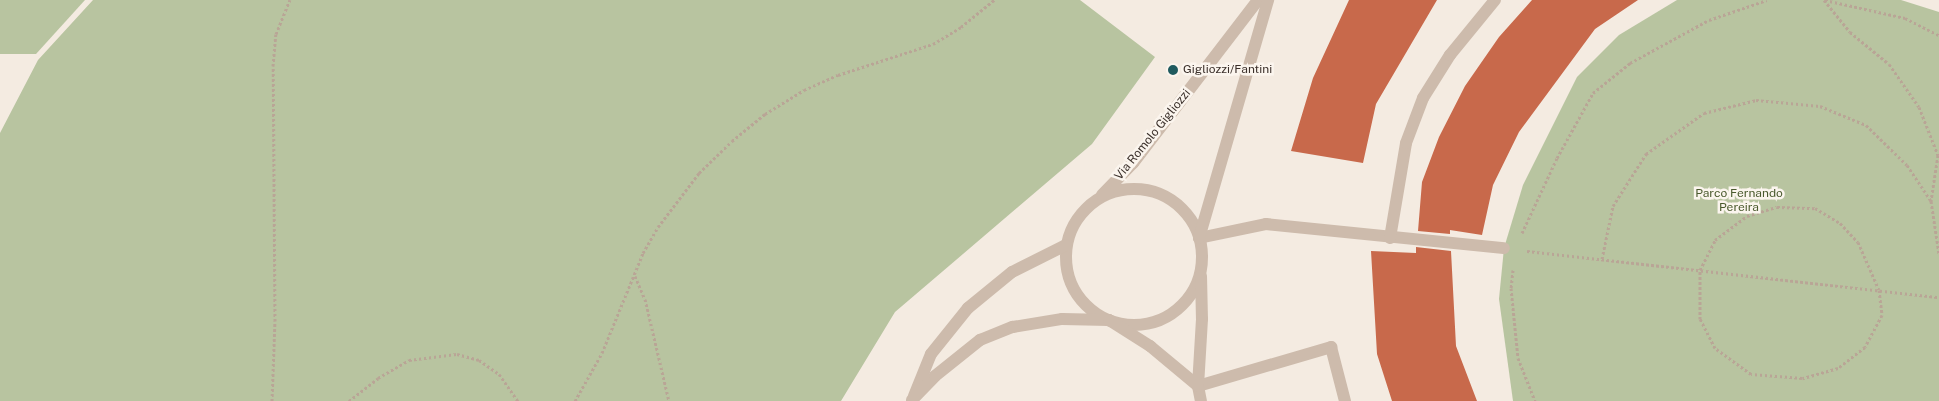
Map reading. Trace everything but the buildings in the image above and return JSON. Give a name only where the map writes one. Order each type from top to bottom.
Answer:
[{"type":"street","name":"Via Romolo Gigliozzi","points":[[1100,197],[1133,163],[1258,0]]},
{"type":"street","points":[[1201,401],[1198,386],[1202,319],[1200,238],[1268,0]]},
{"type":"street","points":[[1390,238],[1399,172],[1417,113],[1450,55],[1495,0]]},
{"type":"street","points":[[1198,386],[1163,355],[1088,308],[1074,290],[1066,268],[1066,245],[1072,226],[1084,209],[1100,197],[1119,190],[1140,189],[1160,193],[1177,204],[1191,219],[1200,238]]},
{"type":"street","points":[[1200,238],[1266,224],[1509,249]]},
{"type":"street","points":[[912,400],[931,354],[968,308],[1012,272],[1066,245]]},
{"type":"street","points":[[912,400],[962,352],[999,331],[1050,319],[1109,320],[1132,325],[1155,322],[1175,311],[1191,294],[1200,273]]},
{"type":"street","points":[[1198,386],[1331,347],[1345,401]]},
{"type":"path","points":[[272,401],[275,321],[272,66],[276,34],[290,0]]},
{"type":"path","points":[[1535,401],[1518,358],[1509,249],[1593,93],[1630,63],[1709,20],[1767,0]]},
{"type":"path","points":[[1825,0],[1905,18],[1939,36]]},
{"type":"path","points":[[1825,0],[1850,32],[1889,64],[1919,107],[1938,155],[1932,201],[1939,254]]},
{"type":"path","points":[[575,401],[602,353],[635,276],[643,252],[676,201],[699,173],[765,114],[838,75],[933,44],[991,1]]},
{"type":"path","points":[[1602,259],[1613,206],[1646,154],[1704,113],[1756,100],[1820,106],[1866,126],[1906,164],[1932,201]]},
{"type":"path","points":[[1777,206],[1815,208],[1840,223],[1858,242],[1879,290],[1882,315],[1865,347],[1838,368],[1802,378],[1751,374],[1716,348],[1700,319],[1700,270],[1715,240],[1747,216],[1777,206]]},
{"type":"path","points":[[1509,249],[1939,297]]},
{"type":"path","points":[[635,276],[645,298],[669,401]]},
{"type":"path","points":[[349,401],[378,378],[409,360],[457,354],[479,360],[499,374],[518,401]]},
{"type":"green space","points":[[0,0],[85,0],[36,54],[0,54]]},
{"type":"green space","points":[[93,0],[1080,0],[1155,57],[1092,144],[895,312],[841,401],[0,401],[0,133],[38,60]]},
{"type":"green space","name":"Parco Fernando Pereira","points":[[1677,0],[1901,0],[1939,12],[1939,401],[1513,401],[1499,299],[1504,248],[1523,185],[1577,77],[1619,35]]},
{"type":"place","name":"Gigliozzi/Fantini","points":[[1173,70]]}]
